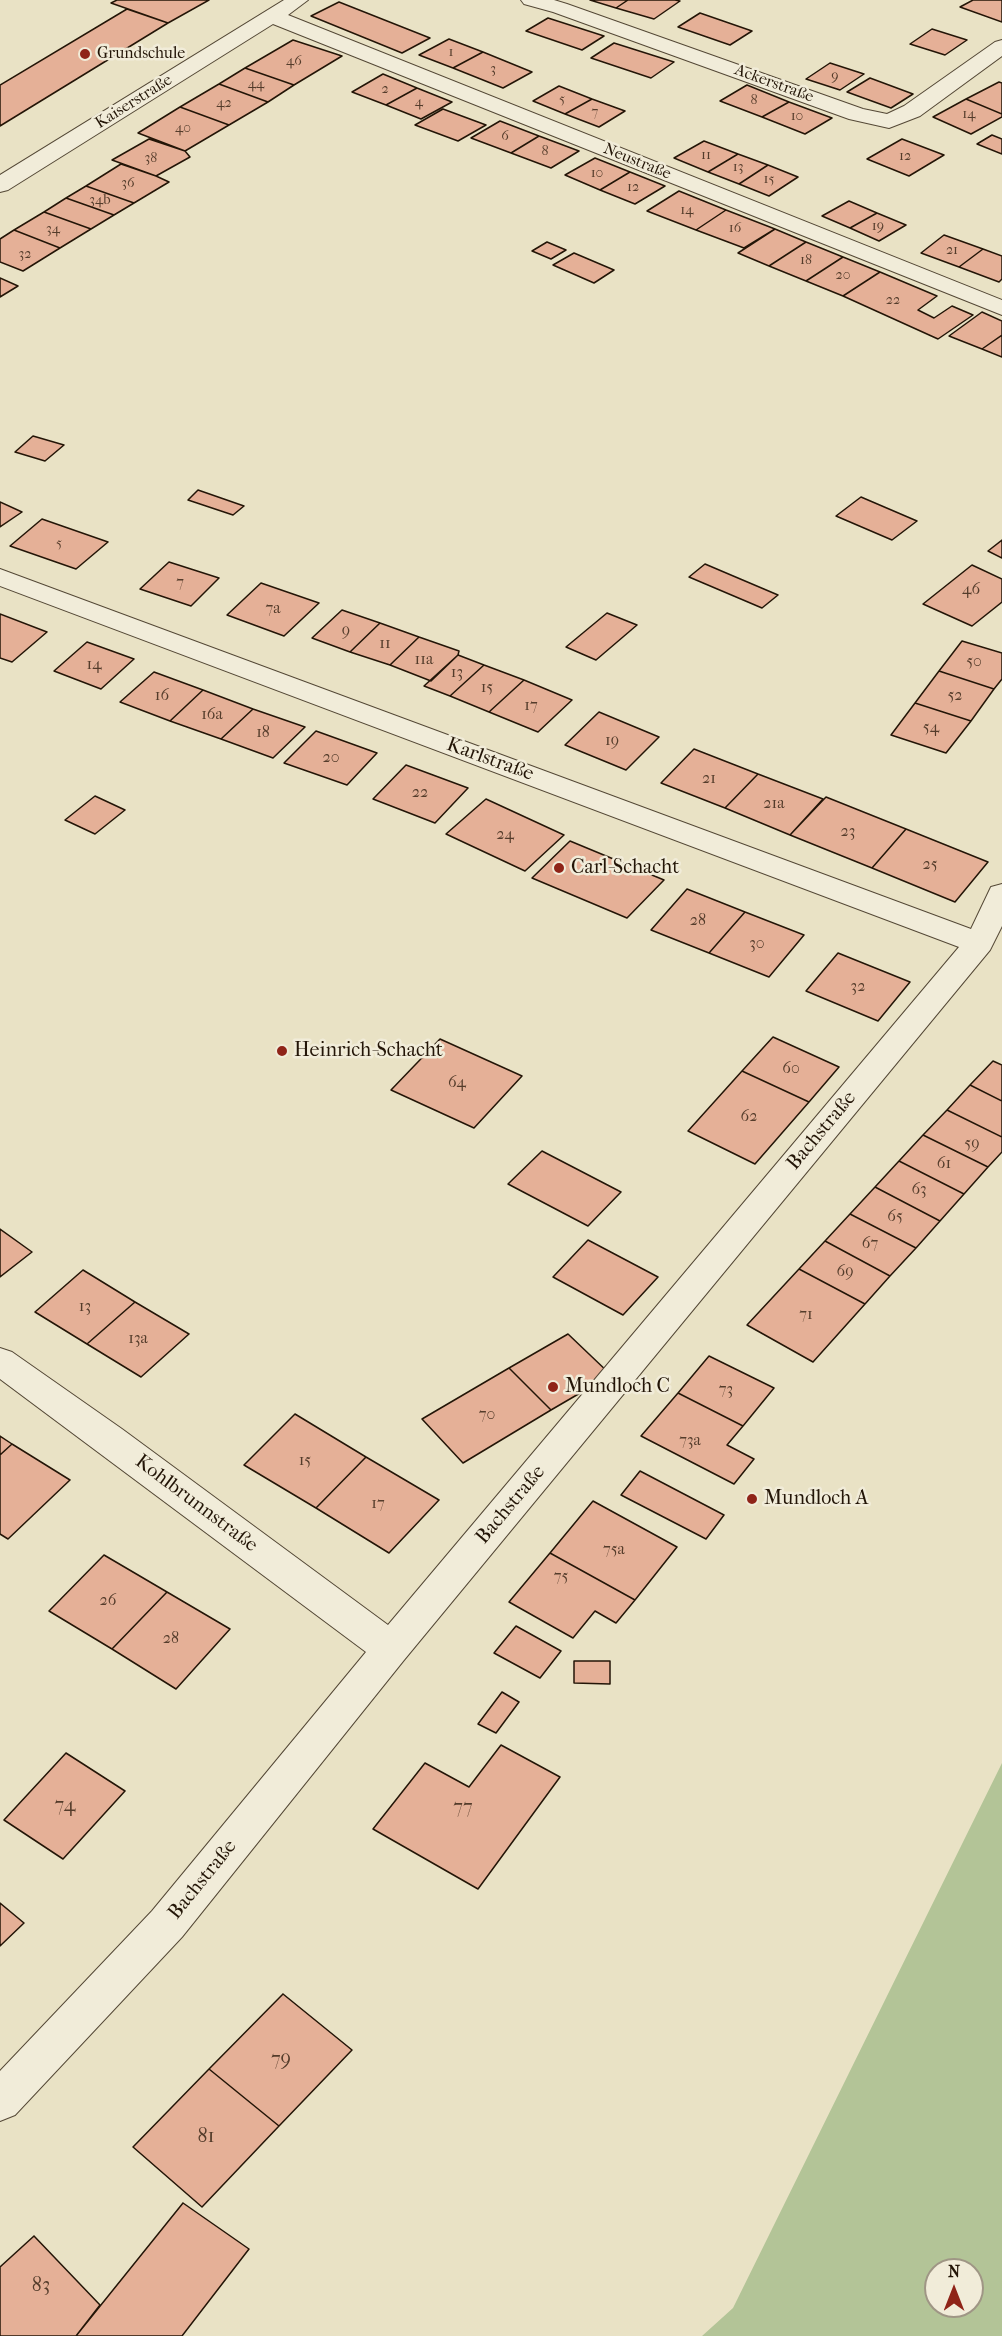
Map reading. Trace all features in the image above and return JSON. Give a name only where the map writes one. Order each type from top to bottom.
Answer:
[{"type":"street","name":"Kaiserstraße","points":[[5,178],[298,0]]},
{"type":"street","name":"Ackerstraße","points":[[531,0],[560,8],[857,114],[889,121],[912,111],[1002,46]]},
{"type":"street","name":"Neustraße","points":[[271,16],[1002,308]]},
{"type":"street","name":"Karlstraße","points":[[0,577],[979,943]]},
{"type":"street","name":"Bachstraße","points":[[0,2101],[167,1924],[391,1649],[979,943],[1002,894]]},
{"type":"street","name":"Kohlbrunnstraße","points":[[0,1361],[391,1649]]},
{"type":"green space","points":[[1002,1763],[1002,2336],[702,2336],[733,2308]]},
{"type":"building","points":[[117,0],[209,0],[168,23],[111,3]]},
{"type":"building","points":[[590,0],[628,0],[616,8]]},
{"type":"building","points":[[628,0],[680,1],[654,19],[616,8]]},
{"type":"building","points":[[973,0],[1002,0],[1002,22],[960,7]]},
{"type":"building","points":[[339,2],[430,38],[402,53],[311,16]]},
{"type":"building","name":"Grundschule","points":[[127,9],[168,23],[0,126],[0,85]]},
{"type":"building","points":[[700,13],[752,31],[730,45],[678,27]]},
{"type":"building","points":[[548,18],[604,36],[582,50],[526,31]]},
{"type":"building","points":[[932,29],[967,40],[945,55],[910,44]]},
{"type":"building","points":[[449,39],[483,52],[453,68],[419,55]]},
{"type":"building","points":[[293,40],[342,56],[294,85],[245,68]]},
{"type":"building","points":[[614,43],[674,62],[651,78],[591,58]]},
{"type":"building","points":[[483,52],[532,72],[503,88],[453,68]]},
{"type":"building","points":[[830,63],[864,74],[840,90],[806,79]]},
{"type":"building","points":[[245,68],[294,85],[268,102],[219,84]]},
{"type":"building","points":[[383,74],[417,88],[386,105],[352,92]]},
{"type":"building","points":[[870,78],[913,94],[891,108],[847,92]]},
{"type":"building","points":[[999,82],[1002,83],[1002,114],[966,99]]},
{"type":"building","points":[[219,84],[268,102],[229,125],[180,107]]},
{"type":"building","points":[[747,85],[789,102],[762,117],[720,101]]},
{"type":"building","points":[[559,86],[592,99],[565,114],[533,101]]},
{"type":"building","points":[[417,88],[452,102],[421,119],[386,105]]},
{"type":"building","points":[[592,99],[625,111],[599,127],[565,114]]},
{"type":"building","points":[[966,99],[1002,114],[1002,117],[971,134],[933,117]]},
{"type":"building","points":[[789,102],[832,118],[805,134],[762,117]]},
{"type":"building","points":[[180,107],[229,125],[185,151],[138,133]]},
{"type":"building","points":[[443,109],[486,125],[458,141],[415,125]]},
{"type":"building","points":[[500,121],[539,136],[511,153],[471,138]]},
{"type":"building","points":[[992,135],[1002,139],[1002,154],[977,144]]},
{"type":"building","points":[[539,136],[579,151],[551,168],[511,153]]},
{"type":"building","points":[[149,139],[185,151],[190,157],[156,176],[112,160]]},
{"type":"building","points":[[902,139],[944,155],[909,176],[867,159]]},
{"type":"building","points":[[704,141],[738,154],[708,172],[674,158]]},
{"type":"building","points":[[738,154],[768,165],[739,184],[708,172]]},
{"type":"building","points":[[595,158],[630,172],[600,190],[565,175]]},
{"type":"building","points":[[121,164],[169,182],[134,203],[86,186]]},
{"type":"building","points":[[768,165],[798,177],[769,196],[739,184]]},
{"type":"building","points":[[630,172],[665,186],[635,204],[600,190]]},
{"type":"building","points":[[86,186],[134,203],[114,215],[66,198]]},
{"type":"building","points":[[679,191],[726,210],[696,230],[647,211]]},
{"type":"building","points":[[66,198],[114,215],[91,229],[44,212]]},
{"type":"building","points":[[849,201],[877,213],[850,228],[822,216]]},
{"type":"building","points":[[726,210],[775,229],[744,248],[696,230]]},
{"type":"building","points":[[44,212],[91,229],[60,248],[14,230]]},
{"type":"building","points":[[877,213],[906,225],[879,241],[850,228]]},
{"type":"building","points":[[775,229],[806,242],[769,266],[738,253]]},
{"type":"building","points":[[14,230],[60,248],[23,271],[0,262],[0,239]]},
{"type":"building","points":[[944,235],[983,249],[959,267],[921,253]]},
{"type":"building","points":[[547,242],[566,250],[551,259],[532,251]]},
{"type":"building","points":[[806,242],[843,257],[806,281],[769,266]]},
{"type":"building","points":[[983,249],[1002,256],[1002,279],[999,282],[959,267]]},
{"type":"building","points":[[574,253],[614,270],[594,283],[553,265]]},
{"type":"building","points":[[843,257],[880,272],[843,296],[806,281]]},
{"type":"building","points":[[880,272],[937,296],[918,310],[934,318],[952,306],[973,315],[938,339],[843,296]]},
{"type":"building","points":[[0,278],[18,286],[0,297]]},
{"type":"building","points":[[982,312],[1002,321],[1002,335],[982,349],[949,336]]},
{"type":"building","points":[[1002,335],[1002,357],[982,349]]},
{"type":"building","points":[[33,436],[64,445],[45,461],[15,452]]},
{"type":"building","points":[[198,490],[244,506],[233,515],[188,500]]},
{"type":"building","points":[[861,497],[917,521],[892,540],[836,516]]},
{"type":"building","points":[[0,502],[22,512],[0,527]]},
{"type":"building","points":[[42,519],[108,542],[76,569],[10,546]]},
{"type":"building","points":[[1002,540],[1002,558],[988,551]]},
{"type":"building","points":[[169,562],[219,578],[191,606],[140,589]]},
{"type":"building","points":[[705,564],[778,595],[762,608],[689,577]]},
{"type":"building","points":[[972,565],[1002,579],[1002,602],[972,626],[923,604]]},
{"type":"building","points":[[261,583],[319,603],[284,636],[227,615]]},
{"type":"building","points":[[342,610],[380,623],[350,652],[312,638]]},
{"type":"building","points":[[607,613],[637,625],[596,660],[566,647]]},
{"type":"building","points":[[0,614],[47,632],[12,662],[0,658]]},
{"type":"building","points":[[380,623],[419,637],[390,665],[350,652]]},
{"type":"building","points":[[419,637],[459,651],[458,655],[431,681],[390,665]]},
{"type":"building","points":[[962,641],[1002,653],[1002,679],[994,689],[939,671]]},
{"type":"building","points":[[87,642],[134,659],[101,689],[54,671]]},
{"type":"building","points":[[458,655],[484,665],[450,696],[424,686]]},
{"type":"building","points":[[484,665],[524,680],[489,712],[450,696]]},
{"type":"building","points":[[939,671],[994,689],[971,721],[915,703]]},
{"type":"building","points":[[154,672],[203,690],[170,721],[120,702]]},
{"type":"building","points":[[524,680],[572,700],[538,732],[489,712]]},
{"type":"building","points":[[203,690],[253,709],[221,739],[170,721]]},
{"type":"building","points":[[915,703],[971,721],[946,753],[891,735]]},
{"type":"building","points":[[253,709],[305,727],[273,758],[221,739]]},
{"type":"building","points":[[599,712],[659,737],[626,770],[565,745]]},
{"type":"building","points":[[316,731],[377,753],[347,785],[284,763]]},
{"type":"building","points":[[694,749],[758,774],[725,808],[661,783]]},
{"type":"building","points":[[406,765],[468,788],[435,823],[373,799]]},
{"type":"building","points":[[758,774],[823,799],[790,835],[725,808]]},
{"type":"building","points":[[95,796],[125,810],[95,834],[65,820]]},
{"type":"building","points":[[826,797],[906,829],[872,868],[790,835]]},
{"type":"building","points":[[486,799],[564,835],[525,871],[446,834]]},
{"type":"building","points":[[906,829],[988,862],[955,902],[872,868]]},
{"type":"building","points":[[570,841],[664,880],[627,918],[532,878]]},
{"type":"building","points":[[687,889],[745,912],[709,953],[651,930]]},
{"type":"building","points":[[745,912],[804,935],[769,977],[709,953]]},
{"type":"building","points":[[838,953],[910,982],[878,1021],[806,991]]},
{"type":"building","points":[[773,1037],[839,1067],[809,1102],[742,1071]]},
{"type":"building","points":[[440,1039],[522,1076],[474,1128],[391,1090]]},
{"type":"building","points":[[993,1061],[1002,1065],[1002,1101],[970,1085]]},
{"type":"building","points":[[742,1071],[809,1102],[755,1164],[688,1131]]},
{"type":"building","points":[[970,1085],[1002,1101],[1002,1137],[947,1110]]},
{"type":"building","points":[[947,1110],[1002,1137],[1002,1152],[988,1167],[923,1135]]},
{"type":"building","points":[[923,1135],[988,1167],[964,1194],[899,1161]]},
{"type":"building","points":[[542,1151],[621,1192],[588,1226],[508,1184]]},
{"type":"building","points":[[899,1161],[964,1194],[940,1221],[875,1187]]},
{"type":"building","points":[[875,1187],[940,1221],[916,1248],[850,1214]]},
{"type":"building","points":[[850,1214],[916,1248],[890,1276],[825,1241]]},
{"type":"building","points":[[0,1229],[32,1252],[0,1277]]},
{"type":"building","points":[[588,1240],[658,1277],[623,1315],[553,1277]]},
{"type":"building","points":[[825,1241],[890,1276],[865,1304],[799,1269]]},
{"type":"building","points":[[799,1269],[865,1304],[813,1362],[747,1325]]},
{"type":"building","points":[[83,1270],[135,1302],[87,1344],[35,1312]]},
{"type":"building","points":[[135,1302],[189,1334],[141,1377],[87,1344]]},
{"type":"building","points":[[568,1334],[611,1375],[551,1410],[509,1368]]},
{"type":"building","points":[[709,1356],[774,1388],[743,1426],[678,1393]]},
{"type":"building","points":[[509,1368],[551,1410],[463,1463],[422,1419]]},
{"type":"building","points":[[678,1393],[743,1426],[727,1445],[754,1459],[734,1484],[641,1436]]},
{"type":"building","points":[[295,1414],[366,1457],[316,1508],[244,1465]]},
{"type":"building","points":[[0,1436],[12,1444],[0,1455]]},
{"type":"building","points":[[12,1444],[70,1480],[8,1539],[0,1534],[0,1455]]},
{"type":"building","points":[[366,1457],[439,1500],[389,1553],[316,1508]]},
{"type":"building","points":[[640,1471],[724,1515],[706,1539],[621,1495]]},
{"type":"building","points":[[593,1501],[677,1547],[635,1600],[550,1553]]},
{"type":"building","points":[[550,1553],[635,1600],[616,1623],[595,1611],[573,1638],[509,1602]]},
{"type":"building","points":[[104,1555],[167,1592],[112,1649],[49,1611]]},
{"type":"building","points":[[167,1592],[230,1629],[176,1689],[112,1649]]},
{"type":"building","points":[[516,1626],[561,1651],[540,1678],[494,1653]]},
{"type":"building","points":[[574,1661],[610,1661],[610,1684],[574,1683]]},
{"type":"building","points":[[502,1692],[519,1702],[496,1733],[478,1724]]},
{"type":"building","points":[[501,1745],[560,1777],[478,1889],[373,1829],[425,1763],[469,1787]]},
{"type":"building","points":[[66,1753],[125,1791],[63,1859],[4,1820]]},
{"type":"building","points":[[0,1903],[24,1923],[0,1946]]},
{"type":"building","points":[[283,1994],[352,2050],[279,2126],[209,2069]]},
{"type":"building","points":[[209,2069],[279,2126],[202,2207],[133,2147]]},
{"type":"building","points":[[183,2203],[249,2249],[182,2336],[76,2336]]},
{"type":"building","points":[[34,2236],[100,2305],[76,2336],[0,2336],[0,2267]]},
{"type":"place","name":"Grundschule","points":[[85,54]]},
{"type":"place","name":"Carl-Schacht","points":[[559,868]]},
{"type":"place","name":"Heinrich-Schacht","points":[[282,1051]]},
{"type":"place","name":"Mundloch C","points":[[553,1387]]},
{"type":"place","name":"Mundloch A","points":[[752,1499]]}]
